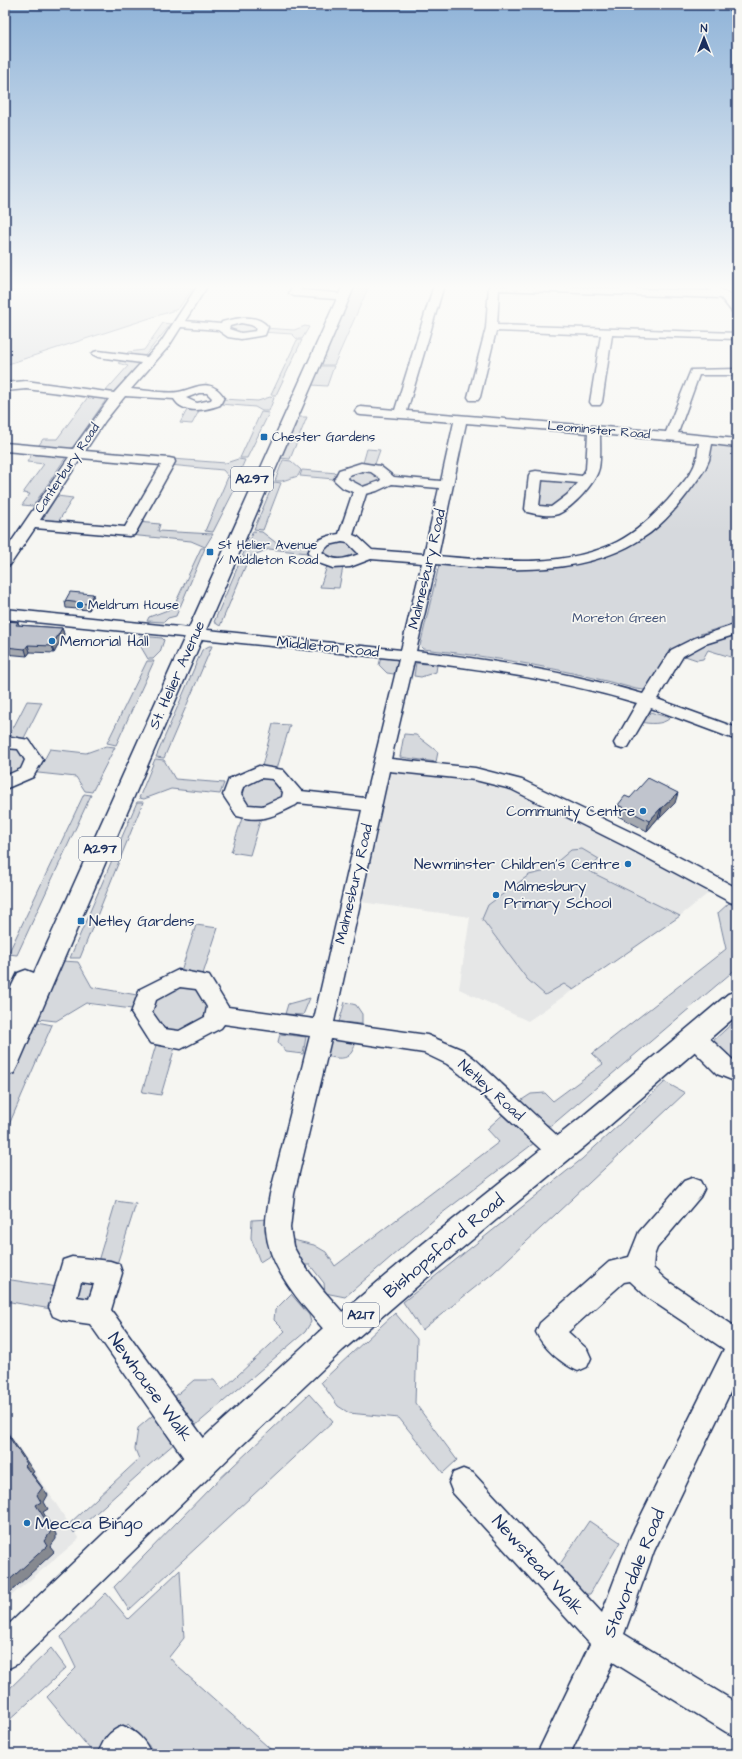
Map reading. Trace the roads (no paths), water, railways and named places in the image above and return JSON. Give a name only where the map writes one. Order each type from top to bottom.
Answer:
[{"type":"main road","name":"St. Helier Avenue","points":[[5,1065],[305,367]]},
{"type":"main road","name":"St. Helier Avenue","points":[[5,1026],[169,662],[190,633],[311,367]]},
{"type":"main road","name":"Bishopsford Road","points":[[5,1652],[300,1369],[482,1213],[558,1152],[737,1001]]},
{"type":"street","name":"Canterbury Road","points":[[5,562],[100,420],[145,367]]},
{"type":"street","points":[[400,414],[414,367]]},
{"type":"street","points":[[474,396],[482,367]]},
{"type":"street","points":[[596,402],[603,367]]},
{"type":"street","points":[[671,436],[695,372],[737,372]]},
{"type":"street","points":[[5,387],[26,385],[120,395],[179,396]]},
{"type":"street","name":"Leominster Road","points":[[361,411],[671,436],[737,443]]},
{"type":"street","name":"Malmesbury Road","points":[[343,1332],[292,1271],[281,1250],[278,1221],[282,1194],[322,1028],[372,805],[430,560],[460,419]]},
{"type":"street","points":[[587,480],[592,468],[594,430]]},
{"type":"street","points":[[367,554],[365,557],[338,565],[327,563],[315,553],[320,545],[345,537],[350,539],[367,554],[488,565],[536,565],[589,556],[618,545],[640,534],[653,523],[694,476],[703,460],[706,440]]},
{"type":"street","points":[[5,447],[169,462],[129,532],[30,523]]},
{"type":"street","points":[[388,480],[388,478],[375,468],[361,467],[344,473],[341,480],[355,490],[360,491],[366,491],[386,483],[388,480],[447,485]]},
{"type":"street","points":[[345,537],[360,491]]},
{"type":"street","name":"Middleton Road","points":[[5,614],[407,655],[475,663],[538,673],[578,682],[647,701],[737,734]]},
{"type":"street","points":[[622,743],[641,709],[677,653],[689,645],[737,629]]},
{"type":"street","points":[[5,742],[23,744],[34,760],[27,773],[5,783]]},
{"type":"street","points":[[382,764],[475,774],[516,784],[632,841],[737,897]]},
{"type":"street","points":[[292,796],[372,805]]},
{"type":"street","points":[[216,1014],[322,1028]]},
{"type":"street","name":"Netley Road","points":[[322,1028],[427,1044],[455,1057],[468,1067],[558,1152]]},
{"type":"street","points":[[694,1037],[725,1067],[737,1073]]},
{"type":"street","points":[[641,1273],[640,1259],[642,1250],[648,1240],[692,1190]]},
{"type":"street","points":[[578,1358],[549,1332],[618,1271],[630,1269],[641,1273],[657,1289],[737,1343]]},
{"type":"street","name":"Newhouse Walk","points":[[97,1312],[203,1461]]},
{"type":"street","name":"Stavordale Road","points":[[553,1754],[607,1641],[641,1546],[737,1350]]},
{"type":"street","name":"Newstead Walk","points":[[463,1483],[607,1641],[737,1721]]},
{"type":"street","points":[[114,1754],[122,1742],[135,1754]]},
{"type":"place","name":"Chester Gardens","points":[[264,437]]},
{"type":"place","name":"St Helier Avenue / Middleton Road","points":[[210,552]]},
{"type":"place","name":"Meldrum House","points":[[80,605]]},
{"type":"place","name":"Memorial Hall","points":[[52,641]]},
{"type":"place","name":"Community Centre","points":[[643,811]]},
{"type":"place","name":"Newminster Children's Centre","points":[[628,864]]},
{"type":"place","name":"Malmesbury Primary School","points":[[496,895]]},
{"type":"place","name":"Netley Gardens","points":[[81,921]]},
{"type":"place","name":"Mecca Bingo","points":[[27,1523]]},
{"type":"park label","name":"Moreton Green","points":[[619,618]]}]
